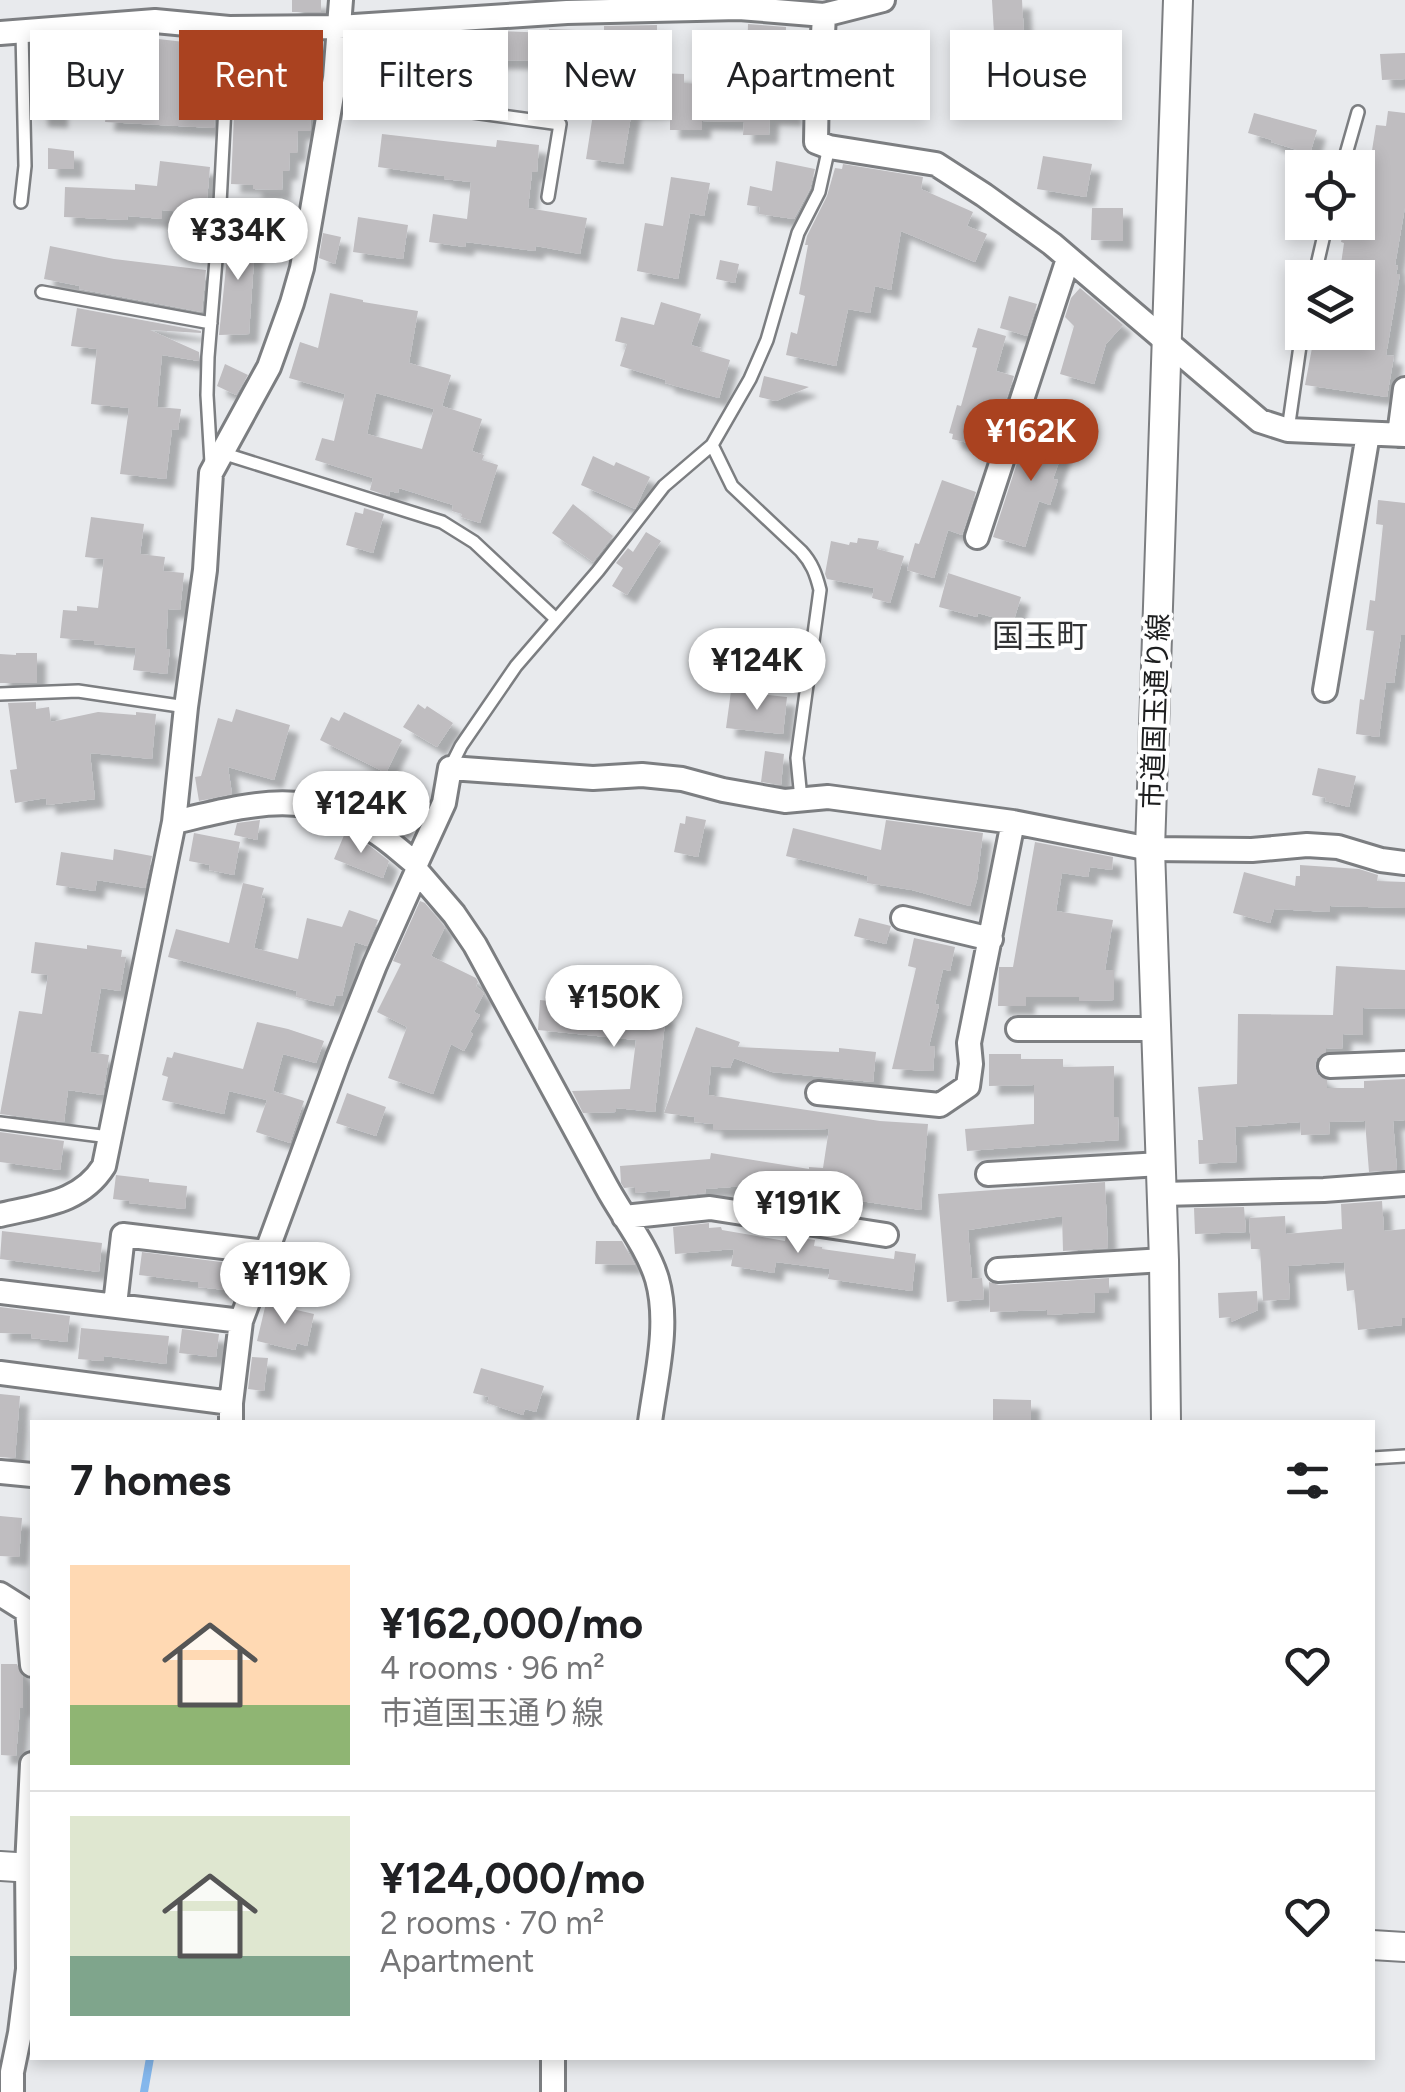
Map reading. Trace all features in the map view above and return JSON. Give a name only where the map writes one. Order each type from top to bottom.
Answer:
[{"type":"street","points":[[0,1215],[72,1197],[86,1189],[104,1166],[174,822],[217,463],[269,367],[302,268],[334,78],[341,0]]},
{"type":"street","points":[[11,32],[155,21],[229,28],[339,27],[740,4],[824,14],[883,0]]},
{"type":"street","name":"市道国玉通り線","points":[[1166,1420],[1150,849],[1178,0]]},
{"type":"street","points":[[824,14],[816,84],[816,142],[829,148],[936,164],[984,194],[1052,244],[1260,421],[1288,430],[1402,435],[1405,389]]},
{"type":"street","points":[[978,538],[1068,259]]},
{"type":"street","points":[[1325,690],[1368,434]]},
{"type":"street","points":[[0,1373],[231,1413],[241,1321],[375,965],[444,803],[450,768],[593,778],[642,774],[785,801],[828,797],[1013,822],[1150,849],[1252,850],[1307,844],[1405,863]]},
{"type":"street","points":[[174,822],[251,805],[293,802],[327,809],[372,830],[417,867],[474,945],[657,1280],[662,1338],[650,1420]]},
{"type":"street","points":[[818,1093],[940,1104],[968,1086],[969,1043],[1013,822]]},
{"type":"street","points":[[902,918],[990,939]]},
{"type":"street","points":[[1018,1030],[1156,1029]]},
{"type":"street","points":[[1330,1066],[1405,1063]]},
{"type":"street","points":[[988,1174],[1161,1164]]},
{"type":"street","points":[[1162,1194],[1405,1184]]},
{"type":"street","points":[[624,1217],[710,1208],[886,1235]]},
{"type":"street","points":[[114,1305],[123,1234],[265,1252]]},
{"type":"street","points":[[998,1270],[1164,1260]]},
{"type":"street","points":[[0,1292],[241,1321]]},
{"type":"street","points":[[0,1472],[30,1475]]},
{"type":"street","points":[[0,1594],[30,1611]]},
{"type":"street","points":[[12,2092],[28,1969],[20,1867],[30,1781]]},
{"type":"street","points":[[1375,1945],[1405,1947]]},
{"type":"street","points":[[553,2060],[554,2092]]},
{"type":"lane","points":[[450,20],[450,109],[560,124],[548,196]]},
{"type":"lane","points":[[229,28],[208,394],[217,463],[442,522],[474,542],[556,619]]},
{"type":"lane","points":[[11,32],[25,166],[21,202]]},
{"type":"lane","points":[[1347,150],[1358,112]]},
{"type":"lane","points":[[450,768],[460,746],[516,666],[598,571],[664,486],[712,446],[767,340],[798,234],[819,192],[829,148]]},
{"type":"lane","points":[[42,292],[211,323]]},
{"type":"lane","points":[[1288,430],[1299,350]]},
{"type":"lane","points":[[712,446],[732,486],[801,551],[816,574],[820,590],[798,758],[801,800]]},
{"type":"lane","points":[[0,694],[78,691],[186,707]]},
{"type":"lane","points":[[0,1122],[109,1138]]},
{"type":"lane","points":[[1375,1458],[1405,1456]]},
{"type":"building","points":[[292,0],[321,0],[321,12],[292,12]]},
{"type":"building","points":[[992,0],[1022,0],[1024,30],[994,30]]},
{"type":"building","points":[[748,24],[786,27],[786,30],[748,30]]},
{"type":"building","points":[[657,25],[657,30],[604,30],[604,26]]},
{"type":"building","points":[[508,31],[528,32],[528,60],[508,60]]},
{"type":"building","points":[[159,39],[179,41],[179,120],[214,120],[214,128],[105,122],[159,120]]},
{"type":"building","points":[[1405,53],[1405,79],[1382,80],[1380,54]]},
{"type":"building","points":[[672,74],[684,74],[684,83],[692,83],[692,120],[770,120],[769,135],[743,135],[744,122],[702,121],[702,130],[670,130]]},
{"type":"building","points":[[1388,111],[1405,113],[1405,207],[1395,265],[1396,274],[1400,274],[1386,355],[1394,356],[1387,397],[1305,385],[1312,350],[1375,350],[1375,260],[1342,260],[1341,242],[1375,240],[1372,150],[1376,125],[1386,126]]},
{"type":"building","points":[[1254,113],[1317,130],[1311,150],[1297,150],[1248,133]]},
{"type":"building","points":[[234,120],[311,120],[310,131],[298,131],[297,153],[290,153],[289,171],[283,171],[282,190],[231,184]]},
{"type":"building","points":[[592,120],[630,120],[623,164],[586,159]]},
{"type":"building","points":[[382,134],[496,147],[497,140],[539,145],[528,208],[587,218],[580,254],[536,246],[535,251],[466,242],[465,247],[429,242],[433,214],[467,219],[471,182],[378,167]]},
{"type":"building","points":[[48,148],[74,151],[74,169],[48,169]]},
{"type":"building","points":[[1043,156],[1092,164],[1086,197],[1037,189]]},
{"type":"building","points":[[160,161],[210,167],[206,211],[162,210],[162,219],[64,217],[65,187],[135,190],[135,184],[157,186]]},
{"type":"building","points":[[776,161],[815,169],[810,189],[794,219],[759,214],[760,207],[747,205],[750,186],[772,191]]},
{"type":"building","points":[[843,164],[923,177],[921,189],[973,212],[967,226],[987,234],[975,262],[901,231],[891,290],[875,286],[870,313],[848,309],[836,366],[786,355],[791,332],[797,334],[805,296],[799,294],[807,236],[827,196],[835,168],[842,169]]},
{"type":"building","points":[[671,177],[710,183],[704,216],[690,213],[678,279],[637,271],[645,223],[663,226]]},
{"type":"building","points":[[1092,208],[1123,208],[1123,241],[1091,240]]},
{"type":"building","points":[[358,217],[408,225],[403,259],[353,252]]},
{"type":"building","points":[[230,229],[256,230],[249,334],[219,335]]},
{"type":"building","points":[[323,233],[341,237],[335,264],[319,258]]},
{"type":"building","points":[[50,246],[114,259],[206,270],[202,312],[44,279]]},
{"type":"building","points":[[720,260],[739,264],[735,283],[716,279]]},
{"type":"building","points":[[1080,288],[1123,325],[1106,344],[1094,384],[1060,374],[1074,326],[1065,317],[1071,298]]},
{"type":"building","points":[[330,293],[418,311],[409,363],[451,375],[442,406],[482,419],[472,451],[484,455],[482,460],[498,465],[480,523],[452,511],[453,505],[399,488],[398,493],[390,491],[389,496],[370,490],[373,478],[315,460],[322,438],[334,441],[345,394],[289,378],[300,342],[318,348]],"holes":[[[376,393],[434,409],[422,449],[367,434]]]},
{"type":"building","points":[[1009,296],[1037,304],[1027,336],[1000,328]]},
{"type":"building","points":[[661,302],[701,314],[691,345],[730,360],[719,398],[620,366],[627,344],[615,341],[621,317],[654,325]]},
{"type":"building","points":[[77,308],[201,331],[150,330],[199,352],[199,361],[162,355],[157,407],[181,409],[178,430],[172,429],[166,479],[120,474],[129,408],[91,404],[97,349],[71,346]]},
{"type":"building","points":[[978,328],[1006,336],[996,371],[1014,376],[991,446],[952,439],[953,434],[949,433],[957,405],[961,406],[977,348],[972,347]]},
{"type":"building","points":[[225,364],[248,375],[236,395],[217,386]]},
{"type":"building","points":[[764,376],[809,387],[776,401],[759,397]]},
{"type":"building","points":[[1030,423],[1068,436],[1053,479],[1058,480],[1050,505],[1039,501],[1025,547],[993,537]]},
{"type":"building","points":[[593,456],[650,477],[635,509],[581,485]]},
{"type":"building","points":[[942,480],[976,492],[962,535],[948,530],[934,578],[907,570]]},
{"type":"building","points":[[1378,500],[1405,503],[1405,635],[1401,635],[1394,683],[1386,682],[1379,737],[1356,734],[1374,631],[1366,630],[1370,600],[1375,601],[1383,525],[1376,524]]},
{"type":"building","points":[[573,504],[613,536],[593,562],[552,533]]},
{"type":"building","points":[[364,508],[384,514],[373,553],[346,545],[355,512],[363,514]]},
{"type":"building","points":[[91,517],[144,524],[140,554],[165,557],[163,571],[184,573],[180,610],[168,609],[167,674],[133,670],[136,648],[60,638],[63,610],[77,611],[77,606],[98,608],[104,559],[85,557]]},
{"type":"building","points":[[646,532],[661,541],[627,595],[612,586],[623,568],[616,563],[628,548],[633,552]]},
{"type":"building","points":[[858,538],[879,541],[877,549],[904,556],[890,603],[872,598],[874,588],[827,579],[831,541],[849,545],[857,543]]},
{"type":"building","points":[[948,573],[1021,597],[1013,623],[939,607]]},
{"type":"building","points":[[37,653],[37,683],[0,683],[0,654]]},
{"type":"building","points":[[731,691],[787,697],[783,734],[726,728]]},
{"type":"building","points":[[36,702],[36,709],[49,707],[51,722],[98,712],[156,714],[152,759],[90,753],[95,799],[47,805],[46,798],[15,803],[10,770],[17,769],[8,703]]},
{"type":"building","points":[[418,704],[453,723],[437,747],[403,727]]},
{"type":"building","points":[[236,709],[290,725],[274,780],[228,767],[232,794],[199,801],[195,777],[201,776],[218,718],[232,722]]},
{"type":"building","points":[[344,712],[402,740],[386,773],[320,740],[331,717],[339,721]]},
{"type":"building","points":[[765,751],[784,754],[781,785],[761,782]]},
{"type":"building","points":[[1318,768],[1356,776],[1349,807],[1312,795]]},
{"type":"building","points":[[390,787],[414,795],[400,831],[378,816]]},
{"type":"building","points":[[686,816],[706,820],[698,857],[674,852],[680,823],[685,824]]},
{"type":"building","points":[[260,820],[257,840],[234,835],[237,823]]},
{"type":"building","points":[[886,820],[983,833],[970,906],[867,883],[868,876],[786,856],[793,828],[881,850]]},
{"type":"building","points":[[194,833],[240,842],[234,875],[189,861]]},
{"type":"building","points":[[345,833],[389,861],[383,878],[334,859]]},
{"type":"building","points":[[1035,842],[1113,857],[1112,870],[1090,867],[1088,877],[1062,873],[1056,911],[1113,920],[1105,970],[1114,970],[1114,1000],[1026,997],[1026,1006],[998,1006],[999,967],[1013,967]]},
{"type":"building","points":[[114,849],[152,856],[145,888],[97,880],[95,891],[56,885],[61,852],[113,860]]},
{"type":"building","points":[[1300,865],[1359,869],[1378,875],[1377,881],[1405,882],[1405,908],[1330,906],[1330,912],[1274,909],[1270,923],[1233,913],[1244,872],[1295,886]]},
{"type":"building","points":[[243,883],[264,888],[254,948],[298,959],[307,918],[342,927],[349,910],[378,920],[367,946],[355,942],[342,996],[336,995],[333,1006],[296,997],[297,991],[168,957],[176,929],[229,943]]},
{"type":"building","points":[[420,901],[445,927],[431,956],[476,978],[476,986],[484,993],[474,1012],[480,1015],[470,1032],[473,1034],[464,1051],[451,1044],[433,1094],[388,1078],[407,1027],[377,1012],[401,964],[393,961]]},
{"type":"building","points":[[859,918],[891,926],[886,944],[854,936]]},
{"type":"building","points":[[914,938],[955,947],[950,971],[943,969],[935,1004],[939,1005],[929,1046],[935,1046],[933,1071],[892,1069],[916,968],[908,966]]},
{"type":"building","points":[[35,942],[122,950],[121,957],[126,957],[120,991],[101,988],[90,1052],[109,1055],[103,1095],[68,1090],[64,1122],[0,1114],[19,1011],[42,1014],[48,975],[31,973]]},
{"type":"building","points":[[1336,966],[1405,970],[1405,1009],[1363,1008],[1363,1035],[1343,1034],[1342,1049],[1326,1048],[1315,1066],[1318,1075],[1327,1080],[1327,1088],[1364,1088],[1364,1081],[1405,1079],[1405,1120],[1393,1121],[1397,1170],[1369,1172],[1365,1121],[1329,1122],[1330,1134],[1301,1135],[1300,1122],[1235,1127],[1237,1162],[1199,1164],[1198,1140],[1203,1140],[1198,1087],[1237,1084],[1238,1014],[1333,1015]]},
{"type":"building","points":[[540,1000],[666,1014],[655,1112],[616,1108],[616,1112],[583,1113],[572,1091],[630,1089],[636,1040],[538,1030]]},
{"type":"building","points":[[257,1022],[324,1041],[316,1063],[283,1054],[273,1091],[304,1101],[290,1143],[256,1132],[267,1100],[229,1091],[224,1114],[162,1100],[168,1077],[162,1075],[167,1057],[172,1058],[174,1052],[243,1069]]},
{"type":"building","points":[[696,1027],[740,1042],[738,1047],[876,1052],[873,1082],[772,1072],[734,1058],[730,1068],[711,1066],[708,1095],[880,1121],[928,1124],[921,1210],[800,1192],[799,1197],[744,1186],[670,1197],[670,1190],[635,1193],[635,1187],[624,1188],[620,1166],[710,1159],[711,1153],[823,1168],[829,1129],[713,1130],[713,1124],[694,1122],[695,1117],[664,1113]]},
{"type":"building","points":[[989,1054],[1063,1059],[1063,1067],[1114,1066],[1114,1117],[1118,1117],[1119,1140],[967,1151],[965,1129],[1034,1124],[1034,1085],[989,1086]]},
{"type":"building","points":[[347,1093],[386,1107],[376,1136],[336,1123]]},
{"type":"building","points":[[0,1132],[64,1141],[60,1170],[0,1162]]},
{"type":"building","points":[[116,1175],[187,1186],[185,1209],[113,1199]]},
{"type":"building","points":[[1105,1182],[1108,1248],[1063,1251],[1062,1216],[968,1230],[972,1279],[982,1278],[984,1299],[947,1302],[938,1194]]},
{"type":"building","points":[[1382,1201],[1384,1231],[1405,1229],[1402,1325],[1358,1330],[1354,1290],[1347,1291],[1344,1262],[1288,1266],[1290,1299],[1263,1301],[1260,1249],[1251,1249],[1249,1218],[1285,1216],[1286,1234],[1342,1229],[1341,1204]]},
{"type":"building","points":[[1244,1207],[1246,1232],[1195,1234],[1194,1208]]},
{"type":"building","points":[[709,1223],[709,1228],[721,1227],[785,1241],[786,1236],[815,1240],[814,1246],[822,1249],[894,1259],[895,1251],[916,1254],[912,1291],[828,1279],[830,1269],[776,1262],[774,1273],[731,1266],[734,1249],[675,1254],[673,1227]]},
{"type":"building","points":[[2,1231],[102,1243],[99,1272],[0,1259]]},
{"type":"building","points":[[596,1241],[622,1241],[635,1265],[595,1264]]},
{"type":"building","points":[[142,1252],[237,1264],[234,1291],[139,1275]]},
{"type":"building","points":[[1109,1278],[1109,1293],[1094,1293],[1095,1312],[990,1312],[989,1282],[999,1285]]},
{"type":"building","points":[[1257,1291],[1258,1310],[1231,1322],[1231,1317],[1219,1318],[1218,1293]]},
{"type":"building","points":[[266,1303],[314,1314],[307,1346],[297,1343],[295,1350],[257,1341]]},
{"type":"building","points":[[0,1307],[70,1316],[67,1342],[31,1338],[32,1334],[0,1333]]},
{"type":"building","points":[[81,1328],[169,1336],[166,1364],[104,1356],[104,1361],[78,1359]]},
{"type":"building","points":[[182,1329],[219,1334],[216,1357],[179,1353]]},
{"type":"building","points":[[252,1357],[268,1358],[264,1391],[248,1389]]},
{"type":"building","points":[[481,1368],[544,1386],[536,1412],[525,1409],[523,1415],[487,1403],[489,1397],[473,1393]]},
{"type":"building","points":[[0,1394],[20,1396],[15,1458],[0,1457]]},
{"type":"building","points":[[993,1399],[1031,1400],[1031,1420],[993,1420]]},
{"type":"building","points":[[0,1516],[22,1518],[19,1557],[0,1556]]},
{"type":"building","points":[[1,1664],[17,1664],[23,1677],[16,1756],[1,1755]]},
{"type":"waterway","points":[[144,2092],[150,2060]]},
{"type":"district","name":"国玉町","points":[[1040,636]]}]
